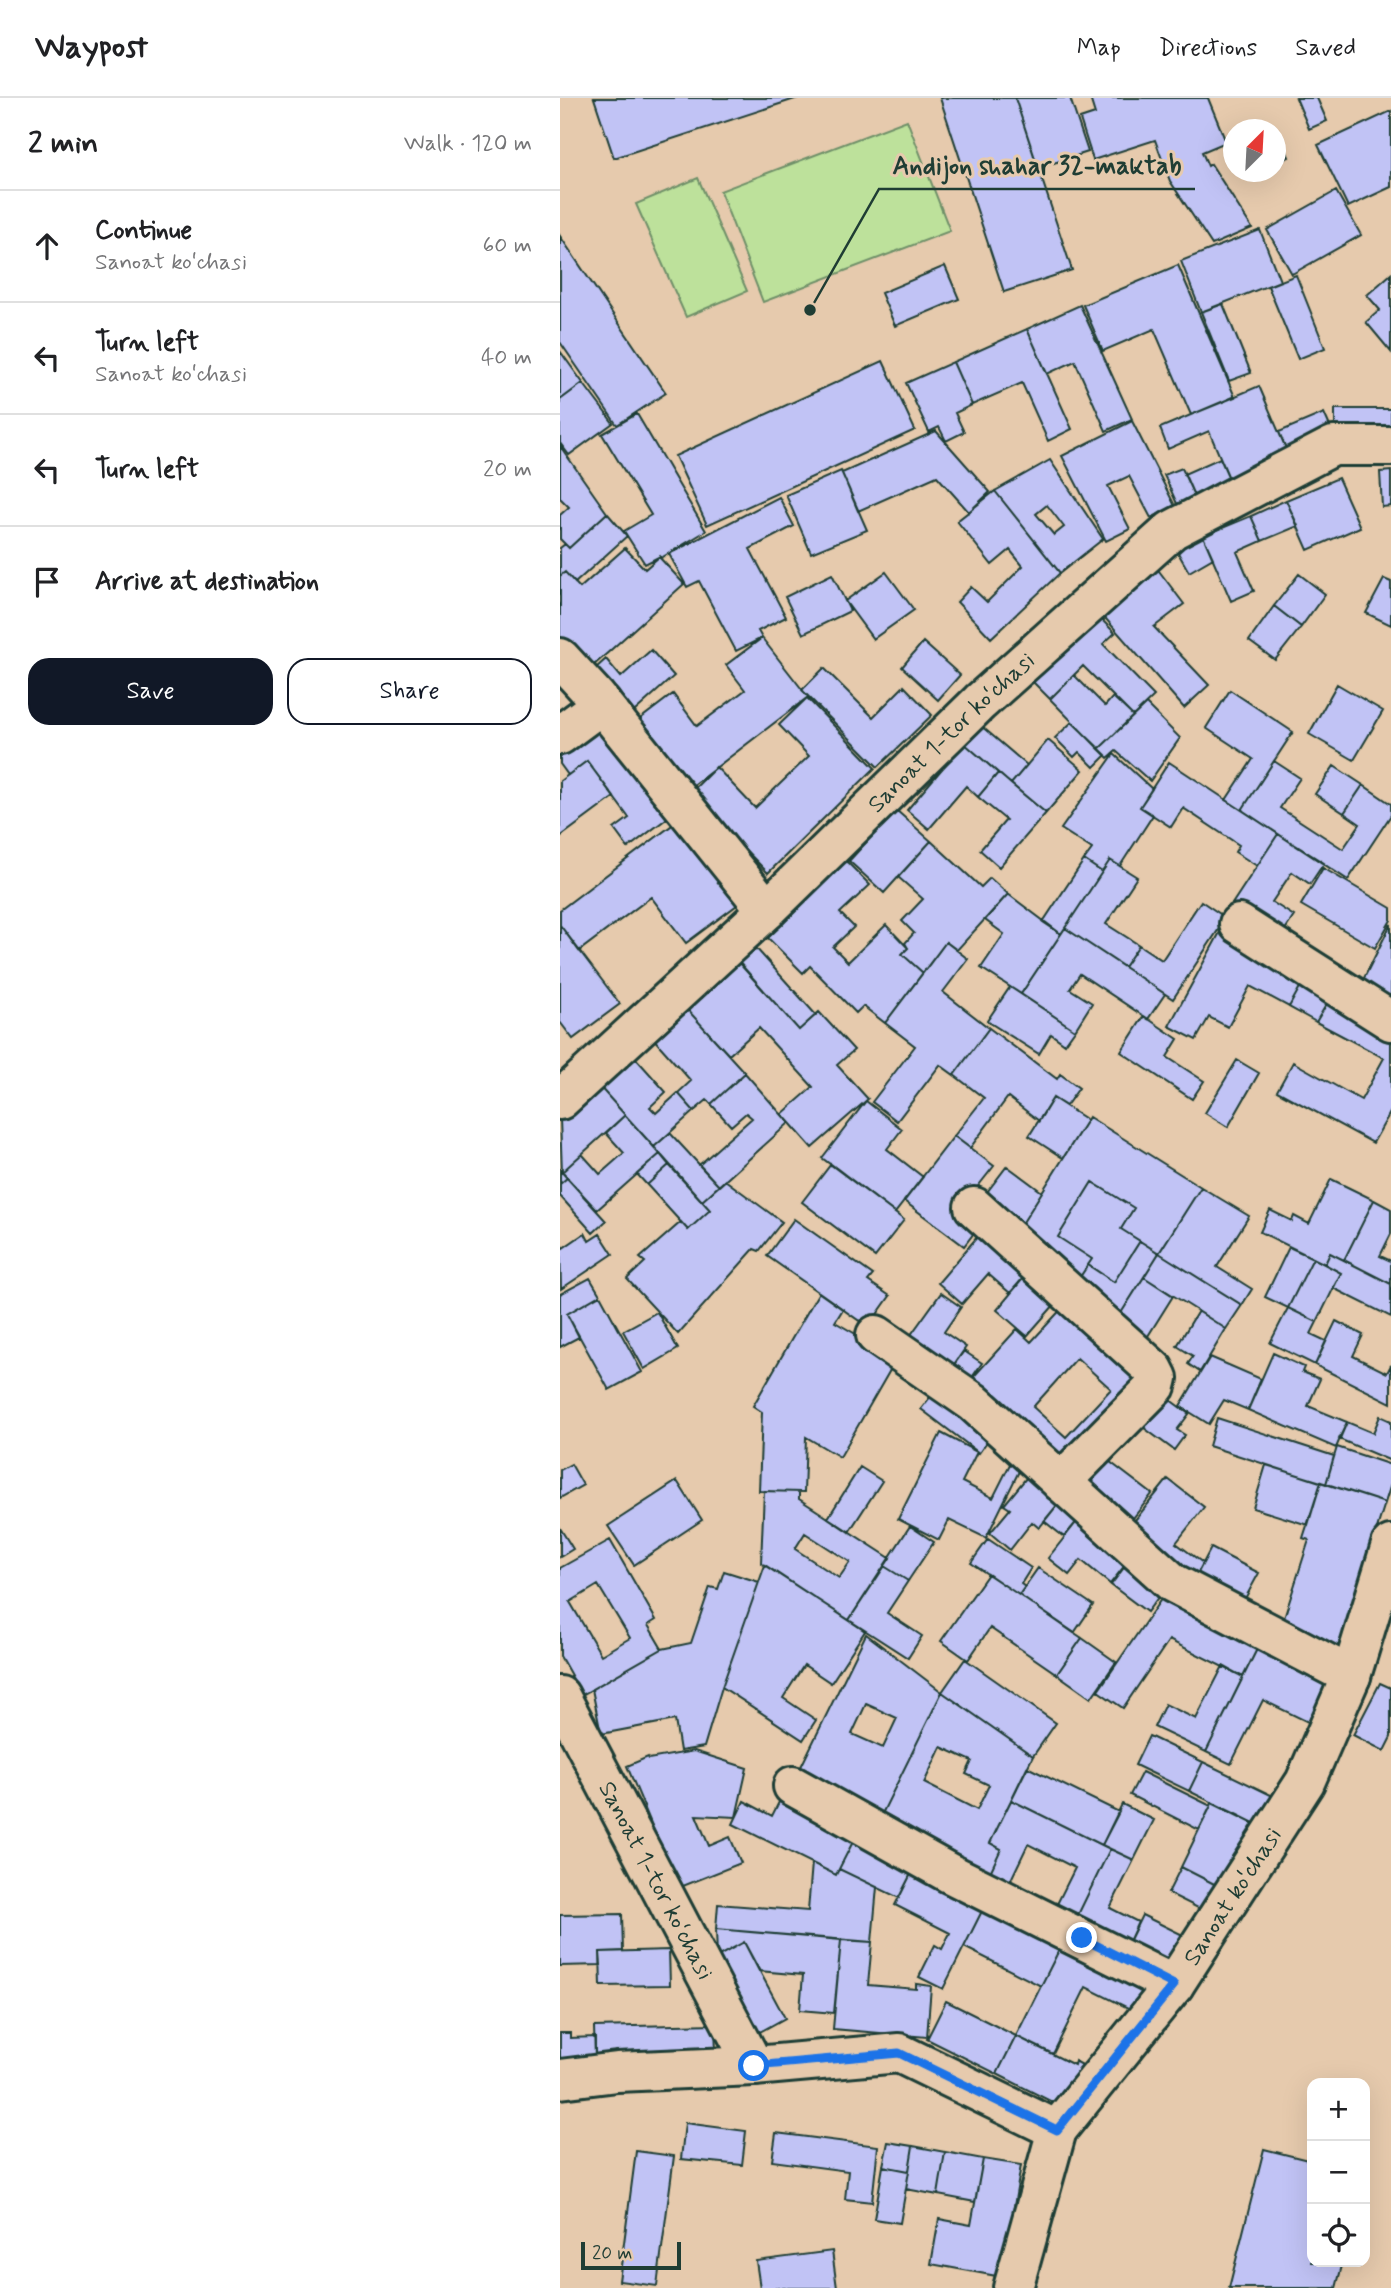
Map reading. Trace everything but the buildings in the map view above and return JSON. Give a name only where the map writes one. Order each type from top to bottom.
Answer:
[{"type":"street","name":"Sanoat 1-tor ko‘chasi","points":[[560,1100],[768,910],[980,702],[1172,530],[1333,446],[1391,446]]},
{"type":"street","points":[[560,658],[602,704],[768,910]]},
{"type":"street","points":[[560,735],[602,704]]},
{"type":"street","points":[[1239,924],[1391,1021]]},
{"type":"street","points":[[974,1207],[1097,1317],[1154,1370],[1158,1378],[1156,1386],[1060,1482]]},
{"type":"street","points":[[876,1335],[973,1402],[1173,1583],[1351,1676]]},
{"type":"street","name":"Sanoat koʻchasi","points":[[1057,2130],[1174,1985],[1305,1782],[1351,1676],[1391,1545]]},
{"type":"street","name":"Sanoat 1-tor ko‘chasi","points":[[560,1696],[754,2066]]},
{"type":"street","points":[[793,1786],[949,1873],[1174,1985]]},
{"type":"street","points":[[560,2079],[617,2072],[754,2066],[899,2053],[1057,2130],[1013,2288]]},
{"type":"green space","points":[[907,120],[950,231],[763,302],[720,191]]},
{"type":"green space","points":[[698,178],[747,291],[686,317],[636,204]]},
{"type":"place","name":"Andijon shahar 32-maktab","points":[[810,310]]},
{"type":"route","points":[[754,2066],[899,2053],[1057,2130],[1174,1985],[1082,1938]]}]
